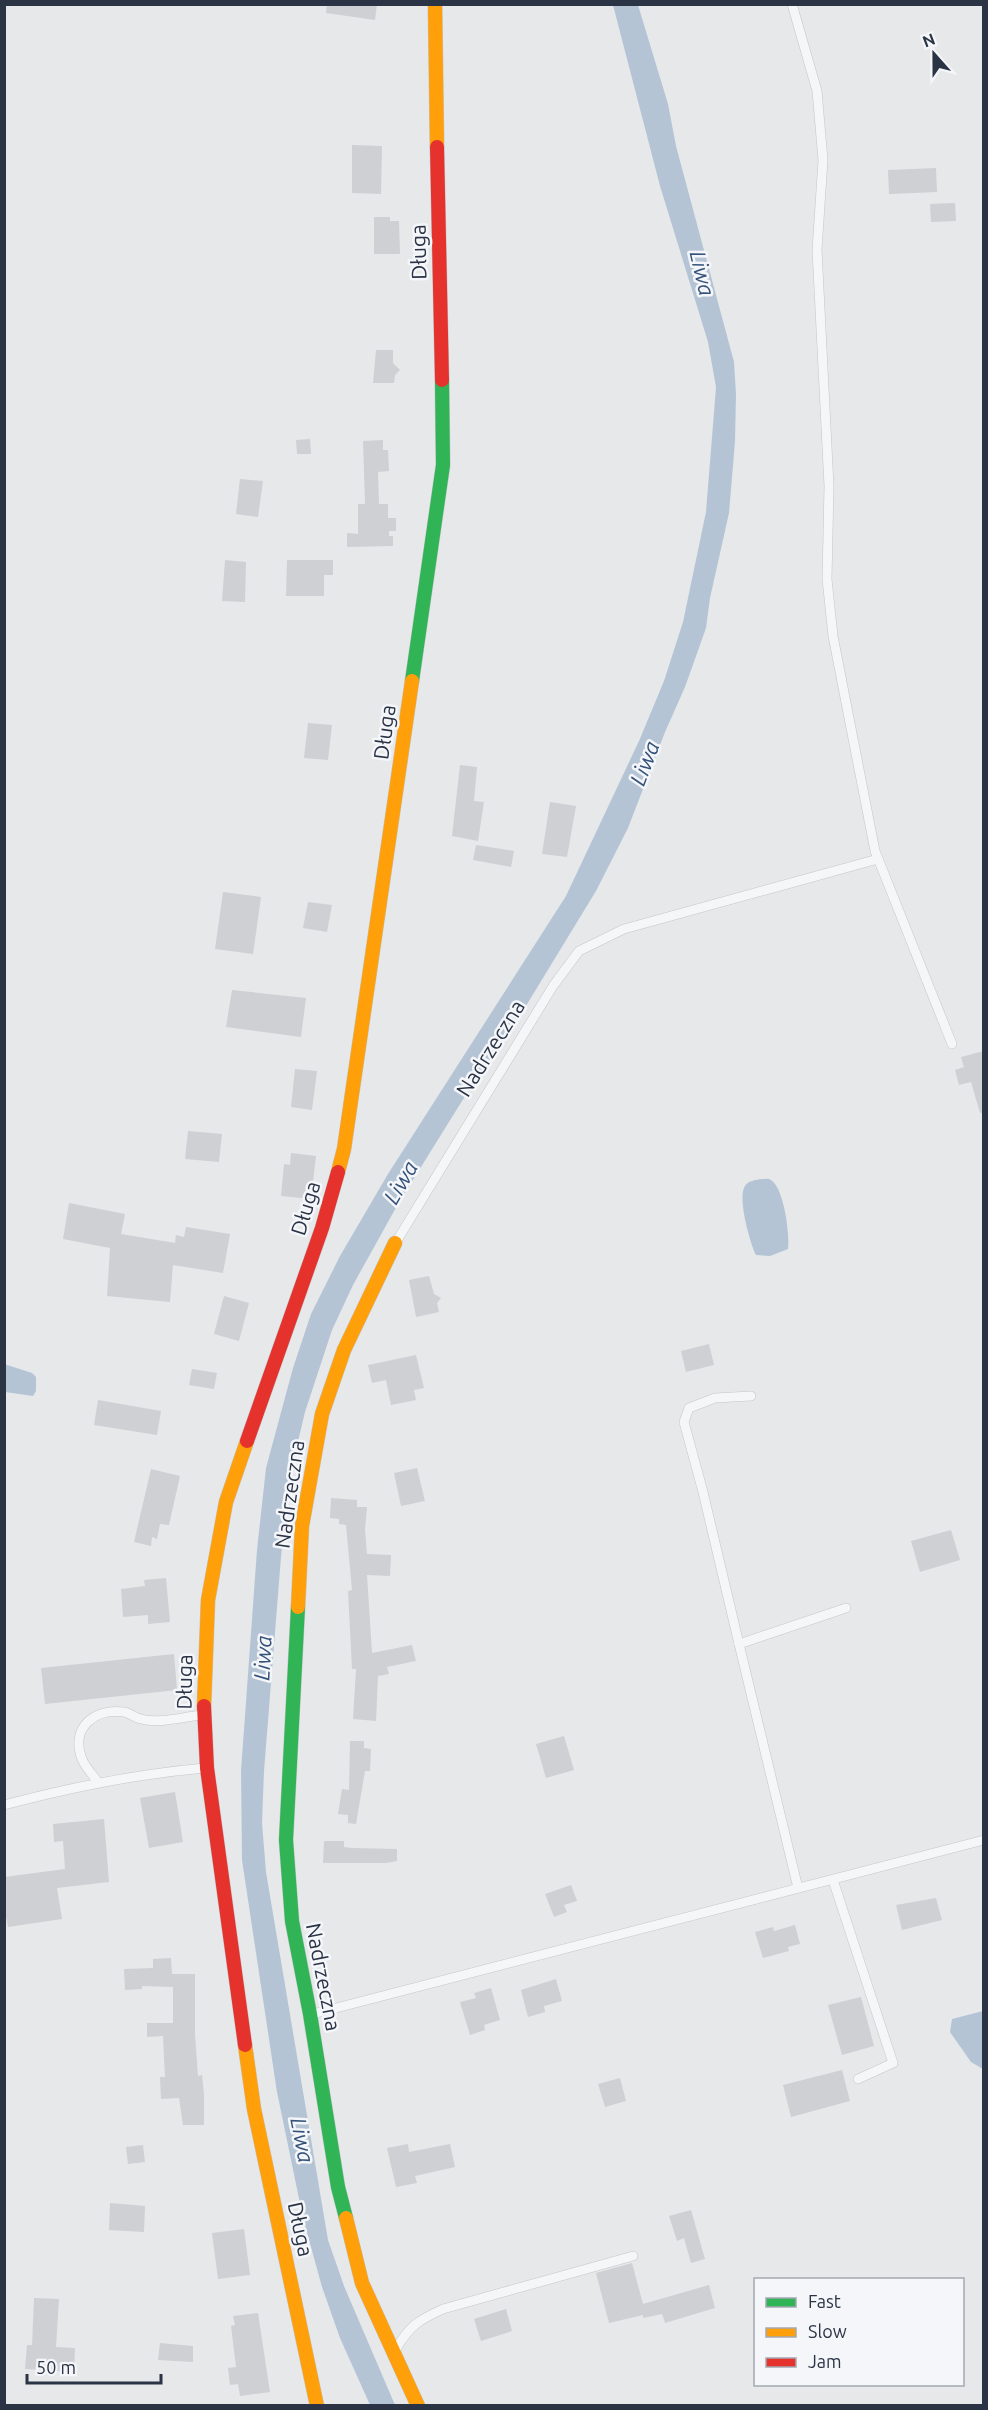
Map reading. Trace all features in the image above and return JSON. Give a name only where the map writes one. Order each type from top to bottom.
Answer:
[{"type":"street","name":"Długa","points":[[317,2406],[254,2109],[207,1768],[204,1715],[208,1600],[214,1557],[226,1502],[322,1228],[344,1149],[443,465],[435,4]]},
{"type":"street","name":"Nadrzeczna","points":[[396,1243],[344,1350],[322,1414],[302,1526],[286,1840],[291,1921],[310,2014],[338,2187],[362,2283],[418,2406]]},
{"type":"lane","points":[[792,4],[817,91],[823,160],[817,250],[830,486],[827,579],[833,636],[878,859],[952,1044]]},
{"type":"lane","name":"Nadrzeczna","points":[[396,1243],[547,996],[579,951],[624,929],[878,859]]},
{"type":"lane","points":[[751,1396],[715,1398],[689,1408],[684,1422],[703,1492],[798,1888]]},
{"type":"lane","points":[[739,1644],[846,1608]]},
{"type":"lane","points":[[98,1782],[82,1761],[78,1743],[84,1724],[91,1717],[112,1711],[128,1712],[140,1719],[204,1715]]},
{"type":"lane","points":[[4,1804],[98,1782],[157,1772],[207,1768]]},
{"type":"lane","points":[[310,2014],[984,1840]]},
{"type":"lane","points":[[833,1880],[893,2063],[858,2079]]},
{"type":"lane","points":[[393,2353],[408,2329],[420,2320],[443,2309],[633,2256]]},
{"type":"water","name":"Liwa","points":[[613,5],[638,5],[668,104],[676,146],[734,362],[735,441],[729,513],[710,598],[706,628],[685,687],[628,828],[596,891],[521,1014],[462,1101],[398,1204],[353,1285],[332,1330],[305,1412],[289,1479],[281,1557],[264,1771],[262,1823],[266,1872],[328,2240],[344,2286],[395,2405],[370,2405],[340,2338],[322,2287],[303,2218],[277,2092],[242,1860],[241,1771],[257,1550],[266,1468],[293,1368],[311,1314],[340,1256],[388,1174],[566,896],[639,741],[664,681],[683,622],[706,512],[716,387],[708,342],[660,186]]},
{"type":"water","points":[[771,1180],[776,1185],[783,1202],[788,1233],[788,1249],[770,1256],[756,1255],[743,1210],[742,1200],[745,1186],[751,1181]]},
{"type":"water","points":[[4,1364],[32,1373],[36,1377],[36,1391],[33,1396],[5,1392]]},
{"type":"water","points":[[984,2011],[983,2069],[971,2062],[950,2032],[952,2019]]},
{"type":"building","points":[[327,4],[377,4],[375,20],[326,13]]},
{"type":"building","points":[[352,145],[382,146],[381,194],[352,193]]},
{"type":"building","points":[[936,168],[937,192],[889,194],[888,170]]},
{"type":"building","points":[[955,203],[956,221],[931,222],[930,204]]},
{"type":"building","points":[[374,217],[390,217],[390,221],[399,221],[400,254],[374,254]]},
{"type":"building","points":[[376,350],[393,350],[393,363],[400,370],[395,375],[394,383],[373,383]]},
{"type":"building","points":[[310,439],[311,454],[297,454],[296,440]]},
{"type":"building","points":[[383,440],[383,450],[388,450],[389,471],[378,472],[379,504],[388,504],[388,518],[396,518],[396,531],[389,531],[389,536],[393,536],[393,546],[347,547],[347,533],[358,534],[358,504],[365,504],[363,441]]},
{"type":"building","points":[[240,479],[263,481],[258,517],[236,514]]},
{"type":"building","points":[[225,560],[246,562],[245,602],[222,601]]},
{"type":"building","points":[[287,560],[333,560],[333,575],[324,575],[324,596],[286,596]]},
{"type":"building","points":[[308,723],[332,725],[328,760],[304,758]]},
{"type":"building","points":[[460,765],[477,767],[474,801],[484,802],[478,841],[452,836]]},
{"type":"building","points":[[550,802],[576,806],[567,857],[542,854]]},
{"type":"building","points":[[476,845],[514,851],[511,867],[473,860]]},
{"type":"building","points":[[223,892],[261,897],[253,954],[215,949]]},
{"type":"building","points":[[308,902],[332,905],[327,932],[303,928]]},
{"type":"building","points":[[232,990],[306,998],[301,1037],[226,1027]]},
{"type":"building","points":[[984,1051],[984,1112],[980,1113],[971,1082],[959,1085],[955,1070],[964,1067],[961,1057]]},
{"type":"building","points":[[295,1069],[317,1071],[312,1110],[291,1107]]},
{"type":"building","points":[[188,1131],[222,1134],[219,1162],[185,1159]]},
{"type":"building","points":[[291,1153],[316,1156],[311,1199],[281,1196],[284,1164],[290,1165]]},
{"type":"building","points":[[69,1203],[125,1214],[121,1234],[175,1243],[176,1235],[184,1237],[186,1227],[230,1234],[223,1273],[173,1265],[170,1302],[107,1296],[110,1248],[63,1239]]},
{"type":"building","points":[[429,1276],[434,1294],[441,1298],[437,1303],[439,1312],[416,1317],[409,1280]]},
{"type":"building","points":[[224,1296],[249,1303],[239,1341],[214,1334]]},
{"type":"building","points":[[709,1344],[714,1365],[686,1372],[681,1351]]},
{"type":"building","points":[[416,1355],[424,1388],[414,1390],[416,1400],[391,1405],[386,1380],[372,1383],[368,1365]]},
{"type":"building","points":[[192,1369],[217,1373],[214,1389],[189,1385]]},
{"type":"building","points":[[98,1400],[161,1411],[157,1435],[94,1425]]},
{"type":"building","points":[[417,1468],[425,1501],[401,1506],[394,1473]]},
{"type":"building","points":[[151,1469],[180,1476],[169,1525],[160,1524],[157,1539],[152,1537],[151,1546],[134,1542]]},
{"type":"building","points":[[331,1498],[357,1500],[357,1507],[367,1507],[365,1530],[367,1554],[391,1555],[390,1576],[367,1575],[372,1653],[412,1645],[416,1661],[387,1667],[389,1674],[378,1676],[376,1721],[353,1719],[356,1669],[352,1669],[348,1591],[352,1590],[346,1525],[339,1524],[339,1519],[330,1518]]},
{"type":"building","points":[[951,1530],[960,1560],[920,1572],[911,1541]]},
{"type":"building","points":[[166,1578],[170,1622],[148,1624],[148,1615],[123,1617],[121,1589],[145,1586],[144,1580]]},
{"type":"building","points":[[174,1654],[177,1690],[45,1704],[41,1668]]},
{"type":"building","points":[[564,1736],[574,1770],[546,1778],[536,1744]]},
{"type":"building","points":[[350,1741],[364,1741],[364,1748],[371,1749],[370,1771],[365,1771],[356,1824],[348,1823],[348,1815],[338,1814],[342,1789],[349,1790]]},
{"type":"building","points":[[175,1792],[183,1842],[149,1848],[140,1798]]},
{"type":"building","points":[[104,1819],[109,1882],[57,1888],[62,1919],[8,1927],[4,1906],[4,1877],[65,1869],[63,1841],[54,1842],[53,1824]]},
{"type":"building","points":[[324,1841],[344,1841],[344,1847],[352,1848],[397,1849],[397,1861],[323,1863]]},
{"type":"building","points":[[571,1885],[577,1901],[564,1905],[567,1912],[554,1917],[545,1894]]},
{"type":"building","points":[[936,1898],[942,1920],[902,1930],[896,1905]]},
{"type":"building","points":[[795,1925],[800,1944],[788,1947],[789,1951],[763,1958],[755,1932],[773,1927],[774,1931]]},
{"type":"building","points":[[171,1958],[172,1974],[195,1974],[195,2034],[198,2076],[202,2075],[204,2094],[204,2125],[183,2125],[179,2098],[161,2099],[160,2077],[165,2077],[163,2036],[147,2037],[147,2023],[173,2023],[173,1987],[142,1986],[142,1989],[125,1990],[124,1969],[153,1968],[153,1959]]},
{"type":"building","points":[[556,1979],[562,2001],[544,2006],[545,2012],[528,2017],[521,1990]]},
{"type":"building","points":[[491,1988],[500,2020],[484,2025],[485,2030],[470,2035],[460,2002],[476,1998],[474,1993]]},
{"type":"building","points":[[861,1997],[874,2046],[842,2055],[828,2005]]},
{"type":"building","points":[[842,2070],[850,2101],[791,2117],[783,2085]]},
{"type":"building","points":[[620,2078],[626,2101],[605,2107],[598,2084]]},
{"type":"building","points":[[408,2144],[409,2152],[450,2144],[455,2167],[415,2176],[417,2183],[396,2187],[387,2148]]},
{"type":"building","points":[[143,2145],[145,2162],[128,2164],[126,2147]]},
{"type":"building","points":[[110,2203],[145,2206],[144,2232],[109,2230]]},
{"type":"building","points":[[691,2210],[705,2259],[691,2263],[684,2238],[677,2241],[669,2216]]},
{"type":"building","points":[[244,2229],[250,2275],[218,2279],[212,2233]]},
{"type":"building","points":[[632,2263],[643,2304],[709,2285],[715,2308],[665,2323],[662,2314],[643,2318],[643,2315],[609,2323],[596,2273]]},
{"type":"building","points":[[34,2298],[59,2299],[56,2347],[75,2348],[74,2372],[25,2369],[27,2345],[32,2345]]},
{"type":"building","points":[[506,2309],[512,2331],[481,2341],[474,2319]]},
{"type":"building","points":[[258,2313],[270,2392],[240,2396],[238,2384],[230,2385],[228,2368],[236,2367],[231,2326],[235,2325],[233,2316]]},
{"type":"building","points":[[160,2343],[193,2346],[193,2362],[158,2360]]},
{"type":"traffic: fast","points":[[412,681],[443,465],[442,380]]},
{"type":"traffic: fast","points":[[298,1607],[286,1840],[292,1921],[310,2014],[338,2187],[346,2218]]},
{"type":"traffic: slow","points":[[435,4],[437,147]]},
{"type":"traffic: slow","points":[[338,1172],[344,1149],[412,681]]},
{"type":"traffic: slow","points":[[298,1607],[302,1526],[322,1414],[344,1350],[395,1243]]},
{"type":"traffic: slow","points":[[204,1706],[208,1600],[226,1502],[247,1441]]},
{"type":"traffic: slow","points":[[245,2045],[254,2109],[317,2406]]},
{"type":"traffic: slow","points":[[346,2218],[362,2283],[418,2406]]},
{"type":"traffic: jam","points":[[437,147],[442,380]]},
{"type":"traffic: jam","points":[[247,1441],[322,1228],[338,1172]]},
{"type":"traffic: jam","points":[[204,1706],[207,1768],[245,2045]]}]
